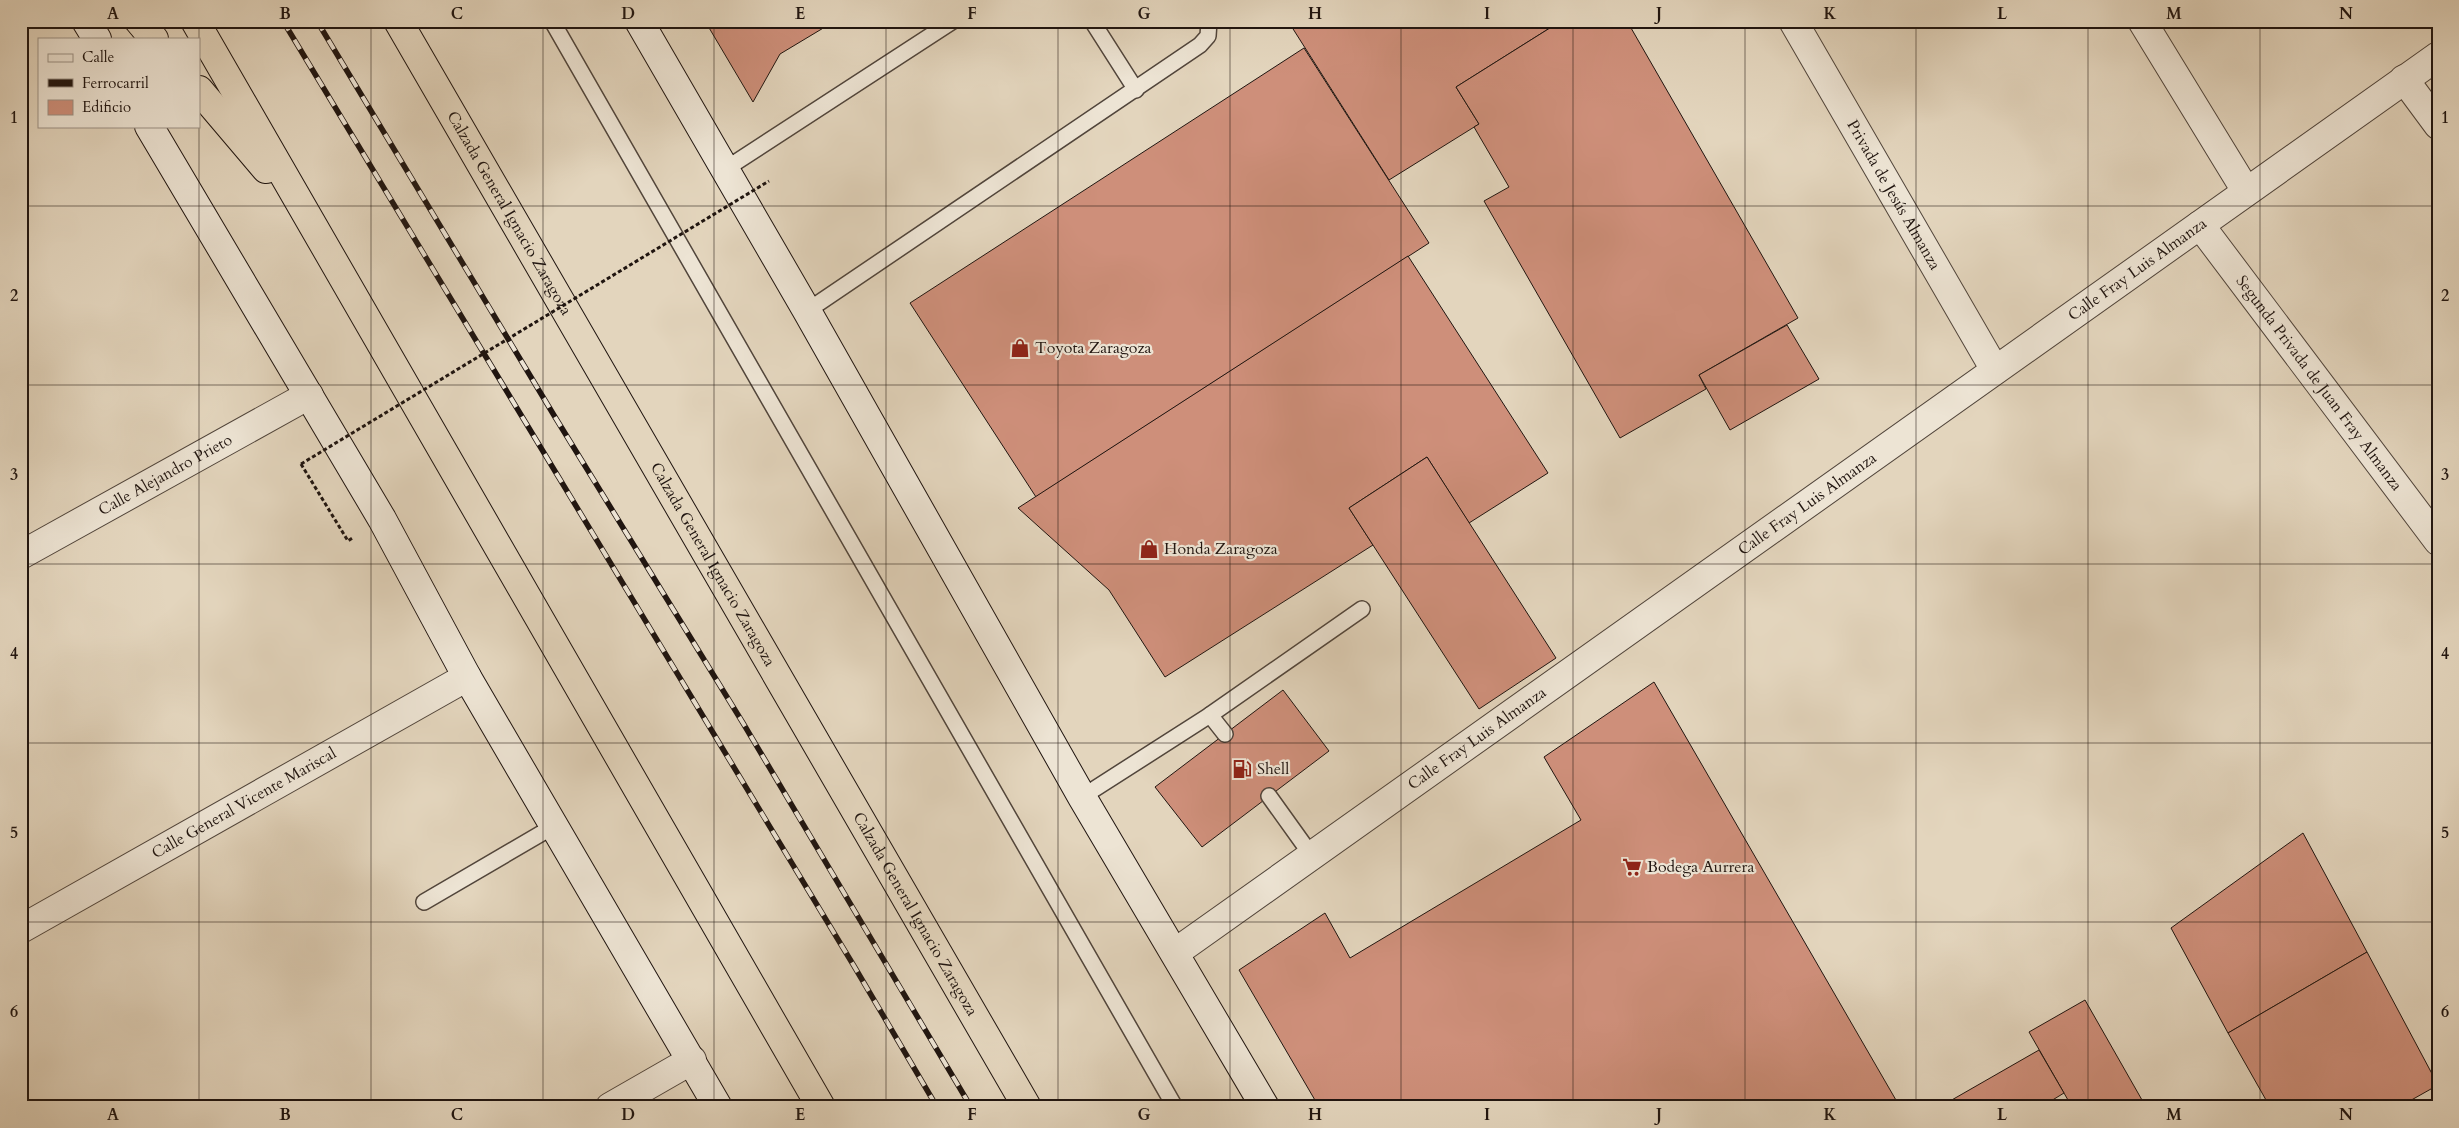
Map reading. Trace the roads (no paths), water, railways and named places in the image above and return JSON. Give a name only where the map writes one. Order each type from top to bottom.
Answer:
[{"type":"highway","points":[[140,21],[153,38]]},
{"type":"highway","points":[[195,21],[821,1107]]},
{"type":"highway","name":"Calzada General Ignacio Zaragoza","points":[[398,21],[1027,1107]]},
{"type":"highway","points":[[200,91],[310,220]]},
{"type":"street","points":[[86,21],[96,38]]},
{"type":"street","points":[[639,21],[807,311],[1082,797],[1176,952],[1265,1107]]},
{"type":"street","name":"Privada de Jesús Almanza","points":[[1793,21],[1995,370]]},
{"type":"street","points":[[2142,21],[2246,191]]},
{"type":"street","name":"Calle Fray Luis Almanza","points":[[1176,952],[2438,56]]},
{"type":"street","points":[[2404,79],[2438,125]]},
{"type":"street","points":[[150,128],[382,519],[467,677],[718,1107]]},
{"type":"street","name":"Segunda Privada de Juan Fray Almanza","points":[[2200,224],[2438,541]]},
{"type":"street","name":"Calle Alejandro Prieto","points":[[21,555],[309,395]]},
{"type":"street","name":"Calle General Vicente Mariscal","points":[[21,929],[467,677]]},
{"type":"street","points":[[610,1107],[692,1060]]},
{"type":"lane","points":[[552,21],[1175,1107]]},
{"type":"lane","points":[[724,170],[953,21]]},
{"type":"lane","points":[[1092,21],[1136,90]]},
{"type":"lane","points":[[807,311],[1200,45],[1208,36],[1209,21]]},
{"type":"lane","points":[[1082,797],[1210,715],[1362,609]]},
{"type":"lane","points":[[1210,715],[1225,734]]},
{"type":"lane","points":[[1269,796],[1312,856]]},
{"type":"lane","points":[[424,902],[554,826]]},
{"type":"railway","points":[[283,21],[854,966],[937,1107]]},
{"type":"railway","points":[[317,21],[555,417],[743,723],[971,1107]]},
{"type":"place","name":"Toyota Zaragoza","points":[[1020,348]]},
{"type":"place","name":"Honda Zaragoza","points":[[1149,549]]},
{"type":"place","name":"Shell","points":[[1242,769]]},
{"type":"place","name":"Bodega Aurrera","points":[[1632,867]]}]
